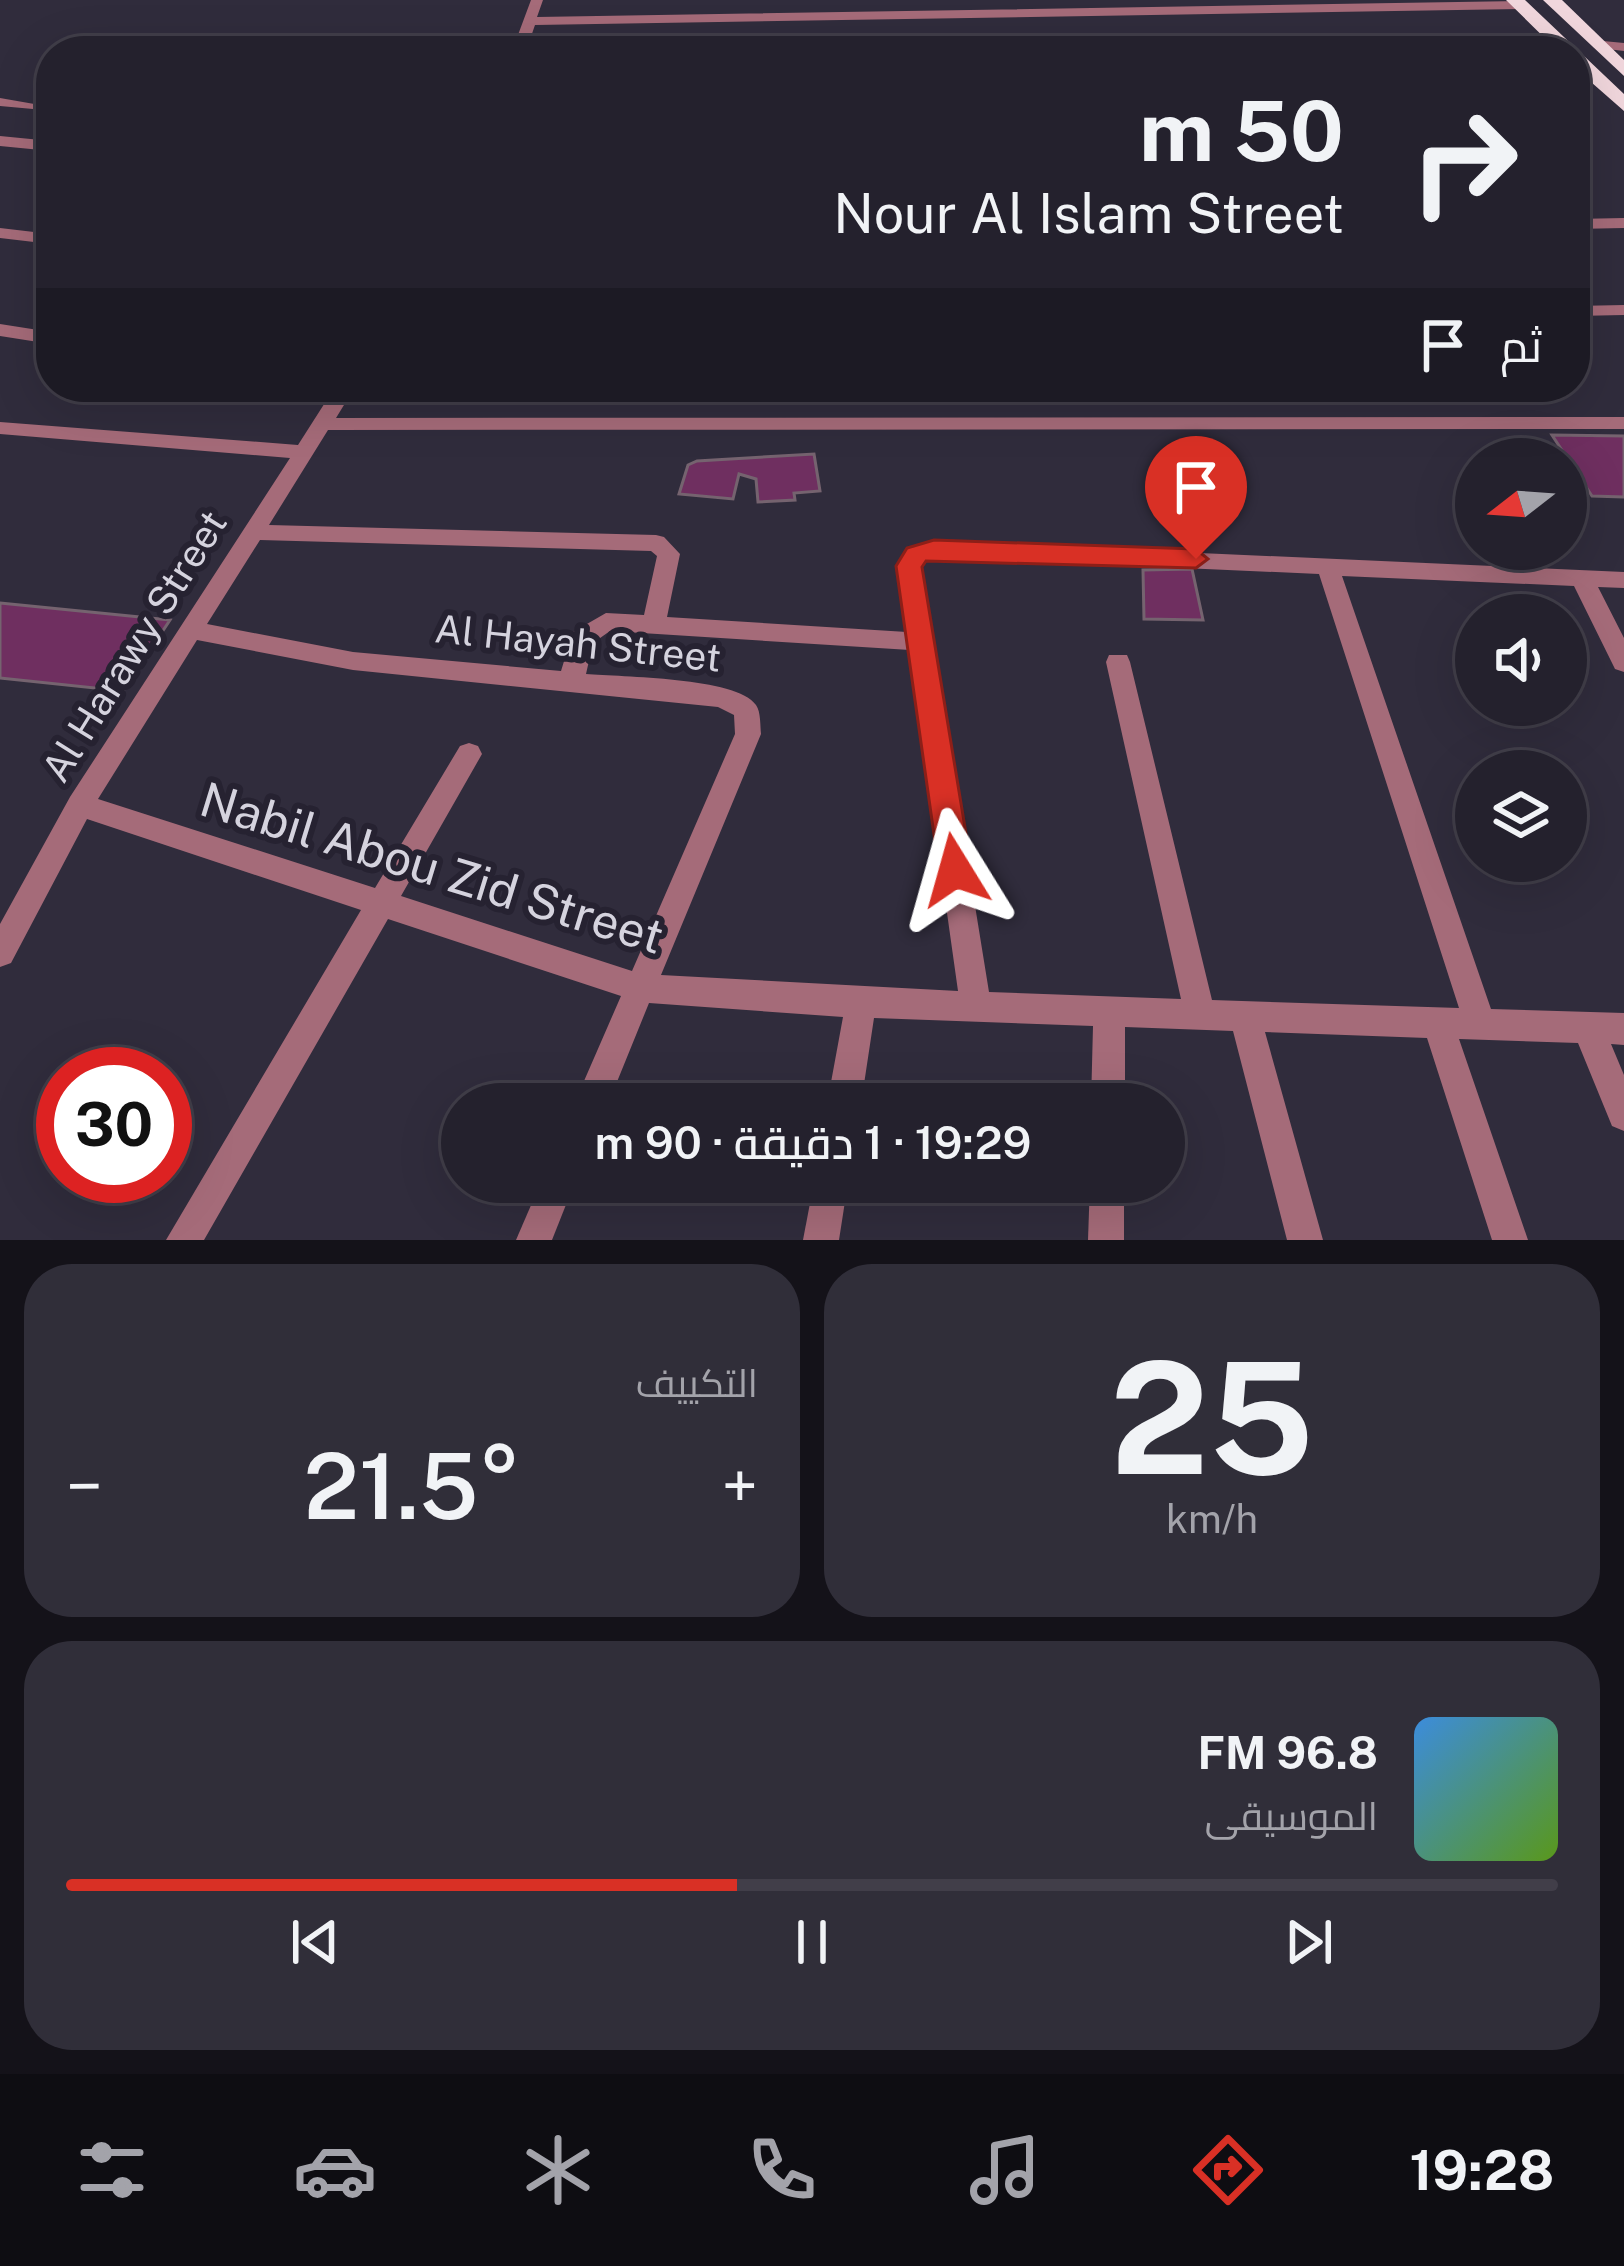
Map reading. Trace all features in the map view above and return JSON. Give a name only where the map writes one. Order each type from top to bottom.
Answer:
[{"type":"highway","points":[[1552,0],[1624,70]]},
{"type":"highway","points":[[1518,2],[1553,36]]},
{"type":"highway","points":[[1590,72],[1624,105]]},
{"type":"street","points":[[524,36],[537,0]]},
{"type":"street","points":[[703,18],[710,0]]},
{"type":"street","points":[[530,21],[1518,2]]},
{"type":"street","points":[[1603,45],[1624,47]]},
{"type":"street","points":[[0,101],[33,105]]},
{"type":"street","points":[[0,142],[36,145]]},
{"type":"street","points":[[1590,224],[1624,223]]},
{"type":"street","points":[[0,233],[36,237]]},
{"type":"street","points":[[1590,311],[1624,310]]},
{"type":"street","points":[[0,330],[36,336]]},
{"type":"street","name":"Al Harawy Street","points":[[0,953],[80,805],[335,402]]},
{"type":"street","points":[[321,424],[1624,423]]},
{"type":"street","points":[[0,428],[303,452]]},
{"type":"street","points":[[251,532],[656,543],[669,554],[654,624]]},
{"type":"street","points":[[976,1007],[909,566],[916,554],[934,549],[1624,580]]},
{"type":"street","points":[[1327,564],[1480,1024]]},
{"type":"street","points":[[1582,579],[1624,662]]},
{"type":"street","points":[[571,683],[581,638],[606,622],[922,642]]},
{"type":"street","name":"Al Hayah Street","points":[[190,630],[353,661],[723,698],[740,704],[749,718],[748,734],[600,1083]]},
{"type":"street","points":[[1118,662],[1201,1015]]},
{"type":"street","points":[[184,1240],[469,754]]},
{"type":"street","name":"Nabil Abou Zid Street","points":[[80,805],[640,988],[861,1003],[1624,1029]]},
{"type":"street","points":[[848,1083],[861,1003]]},
{"type":"street","points":[[1108,1083],[1109,1012]]},
{"type":"street","points":[[1245,1016],[1305,1240]]},
{"type":"street","points":[[1438,1023],[1510,1240]]},
{"type":"street","points":[[1588,1028],[1624,1114]]},
{"type":"street","points":[[534,1240],[549,1203]]},
{"type":"street","points":[[821,1240],[827,1203]]},
{"type":"street","points":[[1106,1240],[1107,1203]]},
{"type":"building","points":[[1624,436],[1624,497],[1592,496],[1587,488],[1587,438],[1554,438]]},
{"type":"building","points":[[814,454],[820,491],[794,493],[795,500],[758,502],[756,479],[739,474],[733,499],[679,494],[688,465],[697,461]]},
{"type":"building","points":[[1192,569],[1203,620],[1144,619],[1143,570]]},
{"type":"building","points":[[0,603],[170,620],[123,691],[0,678]]},
{"type":"route","points":[[955,870],[909,566],[916,554],[934,549],[1196,559]]}]
